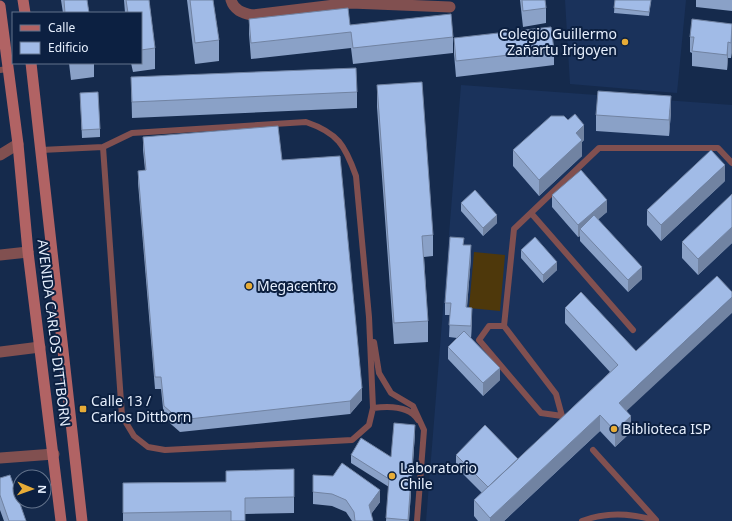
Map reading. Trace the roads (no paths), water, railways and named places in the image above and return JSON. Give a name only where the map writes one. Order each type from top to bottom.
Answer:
[{"type":"main road","points":[[23,0],[25,12]]},
{"type":"main road","name":"AVENIDA CARLOS DITTBORN","points":[[0,6],[4,70],[18,144],[28,252],[54,454],[61,521]]},
{"type":"main road","name":"AVENIDA CARLOS DITTBORN","points":[[31,64],[82,521]]},
{"type":"street","points":[[231,0],[238,11],[244,14],[252,15],[351,3],[450,7]]},
{"type":"street","points":[[0,154],[18,144]]},
{"type":"street","points":[[0,255],[28,252]]},
{"type":"street","points":[[0,352],[40,347]]},
{"type":"street","points":[[0,458],[54,454]]},
{"type":"lane","points":[[41,150],[103,147],[132,134],[306,122],[323,128],[340,143],[349,156],[356,176],[369,317],[373,408],[369,425],[352,440],[165,450],[148,447],[134,436],[122,416],[103,147]]},
{"type":"lane","points":[[570,424],[562,416],[556,394],[504,326],[514,229],[599,148],[718,148],[732,163]]},
{"type":"lane","points":[[531,213],[634,330]]},
{"type":"lane","points":[[369,317],[379,373],[391,393],[413,406],[424,430],[417,521]]},
{"type":"lane","points":[[504,326],[488,326],[479,340],[541,413],[562,416]]},
{"type":"lane","points":[[373,408],[388,406],[406,410],[415,416],[424,430]]},
{"type":"lane","points":[[593,450],[657,521]]},
{"type":"lane","points":[[582,521],[593,517],[613,514],[644,517],[657,521]]},
{"type":"place","name":"Colegio Guillermo Zañartu Irigoyen","points":[[625,42]]},
{"type":"place","name":"Megacentro","points":[[249,286]]},
{"type":"place","name":"Calle 13 / Carlos Dittborn","points":[[83,409]]},
{"type":"place","name":"Biblioteca ISP","points":[[614,429]]},
{"type":"place","name":"Laboratorio Chile","points":[[392,476]]}]
